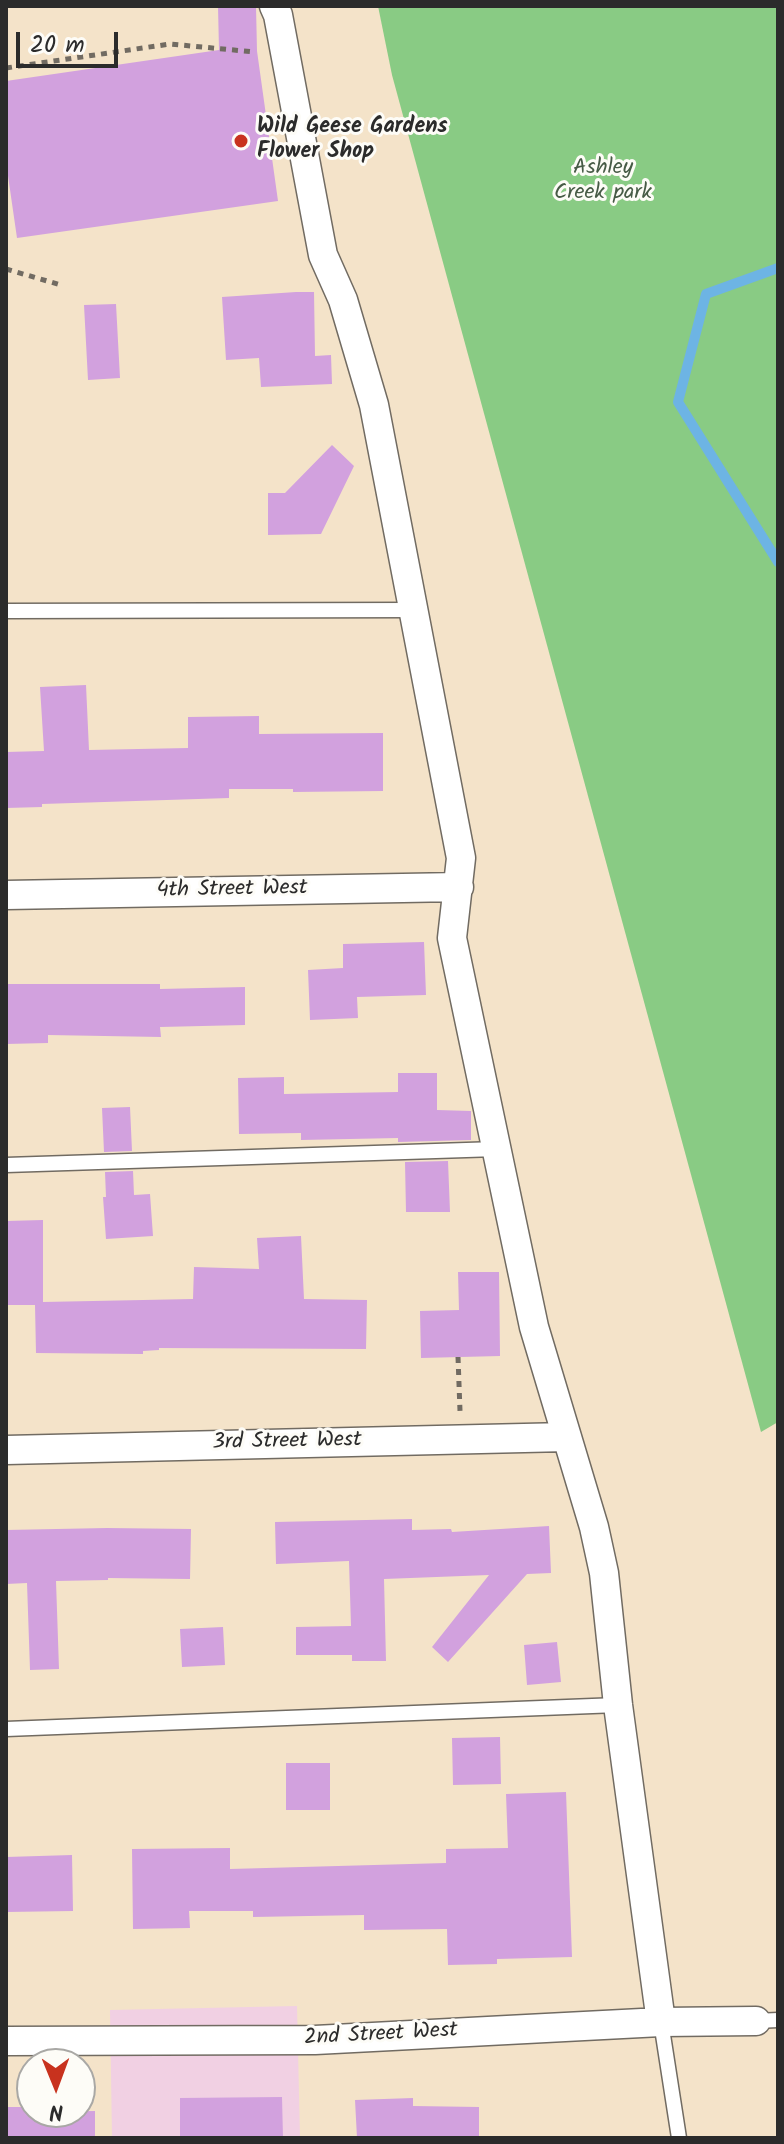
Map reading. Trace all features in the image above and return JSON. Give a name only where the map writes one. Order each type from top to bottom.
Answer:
[{"type":"street","points":[[274,6],[323,255],[343,300],[374,405],[414,610],[461,858],[452,938],[534,1327],[594,1527],[604,1573],[618,1705],[661,2022]]},
{"type":"street","name":"4th Street West","points":[[6,895],[459,887]]},
{"type":"street","name":"3rd Street West","points":[[6,1450],[567,1437]]},
{"type":"street","name":"2nd Street West","points":[[6,2041],[315,2040],[661,2022],[767,2020]]},
{"type":"lane","points":[[6,611],[414,610]]},
{"type":"lane","points":[[6,1165],[497,1149]]},
{"type":"lane","points":[[6,1729],[618,1705]]},
{"type":"lane","points":[[661,2022],[679,2138]]},
{"type":"path","points":[[6,68],[170,44],[237,52],[285,53]]},
{"type":"path","points":[[6,269],[61,285]]},
{"type":"path","points":[[458,1357],[461,1440]]},
{"type":"shaded area","points":[[297,2006],[300,2138],[112,2138],[110,2010]]},
{"type":"green space","name":"Ashley Creek park","points":[[378,6],[778,6],[778,1422],[761,1432],[392,75]]},
{"type":"building","points":[[218,6],[256,6],[257,51],[278,201],[17,238],[6,162],[6,81],[219,50]]},
{"type":"building","points":[[314,292],[315,356],[331,355],[332,384],[261,387],[259,358],[226,360],[222,297]]},
{"type":"building","points":[[116,304],[120,378],[88,380],[84,305]]},
{"type":"building","points":[[332,445],[354,466],[321,534],[268,535],[268,493],[285,493]]},
{"type":"building","points":[[86,685],[89,750],[188,748],[188,717],[259,716],[259,734],[383,733],[383,791],[229,789],[229,798],[6,808],[6,752],[44,751],[40,687]]},
{"type":"building","points":[[424,942],[426,995],[357,997],[358,1018],[310,1020],[308,970],[343,968],[343,944]]},
{"type":"building","points":[[6,984],[160,984],[160,989],[245,987],[245,1025],[160,1027],[161,1037],[48,1035],[48,1043],[6,1044]]},
{"type":"building","points":[[398,1073],[437,1073],[437,1110],[471,1111],[471,1140],[301,1140],[301,1133],[239,1134],[238,1078],[284,1077],[284,1094],[398,1092]]},
{"type":"building","points":[[130,1107],[132,1151],[104,1152],[102,1108]]},
{"type":"building","points":[[448,1161],[450,1212],[406,1212],[405,1162]]},
{"type":"building","points":[[133,1171],[134,1195],[150,1194],[153,1236],[106,1239],[105,1172]]},
{"type":"building","points":[[43,1220],[43,1302],[193,1299],[194,1267],[259,1269],[257,1238],[301,1236],[304,1299],[367,1300],[366,1349],[159,1348],[143,1351],[143,1354],[36,1353],[35,1305],[6,1305],[6,1221]]},
{"type":"building","points":[[458,1272],[499,1272],[500,1356],[421,1358],[420,1311],[459,1310]]},
{"type":"building","points":[[412,1519],[412,1530],[451,1529],[452,1532],[549,1526],[551,1573],[527,1574],[448,1662],[432,1647],[489,1575],[384,1579],[386,1661],[352,1661],[352,1655],[296,1655],[296,1627],[351,1626],[349,1561],[276,1564],[275,1522]]},
{"type":"building","points":[[191,1529],[190,1579],[56,1581],[59,1669],[30,1670],[27,1583],[6,1584],[6,1530]]},
{"type":"building","points":[[223,1627],[225,1665],[182,1667],[180,1629]]},
{"type":"building","points":[[557,1642],[561,1682],[527,1685],[524,1645]]},
{"type":"building","points":[[500,1737],[501,1784],[453,1785],[452,1738]]},
{"type":"building","points":[[286,1763],[330,1763],[330,1810],[286,1810]]},
{"type":"building","points":[[566,1792],[572,1957],[497,1959],[497,1964],[448,1965],[447,1929],[364,1930],[364,1915],[253,1917],[253,1911],[189,1911],[190,1928],[133,1929],[132,1849],[230,1848],[230,1869],[446,1863],[446,1849],[508,1848],[506,1794]]},
{"type":"building","points":[[72,1855],[73,1911],[6,1912],[6,1857]]},
{"type":"building","points":[[282,2097],[283,2138],[180,2138],[180,2098]]},
{"type":"building","points":[[413,2098],[413,2106],[479,2107],[479,2138],[357,2138],[355,2100]]},
{"type":"building","points":[[6,2107],[16,2107],[16,2128],[95,2128],[95,2138],[6,2138]]},
{"type":"waterway","points":[[778,268],[706,294],[678,402],[778,562]]},
{"type":"place","name":"Wild Geese Gardens Flower Shop","points":[[241,141]]}]
